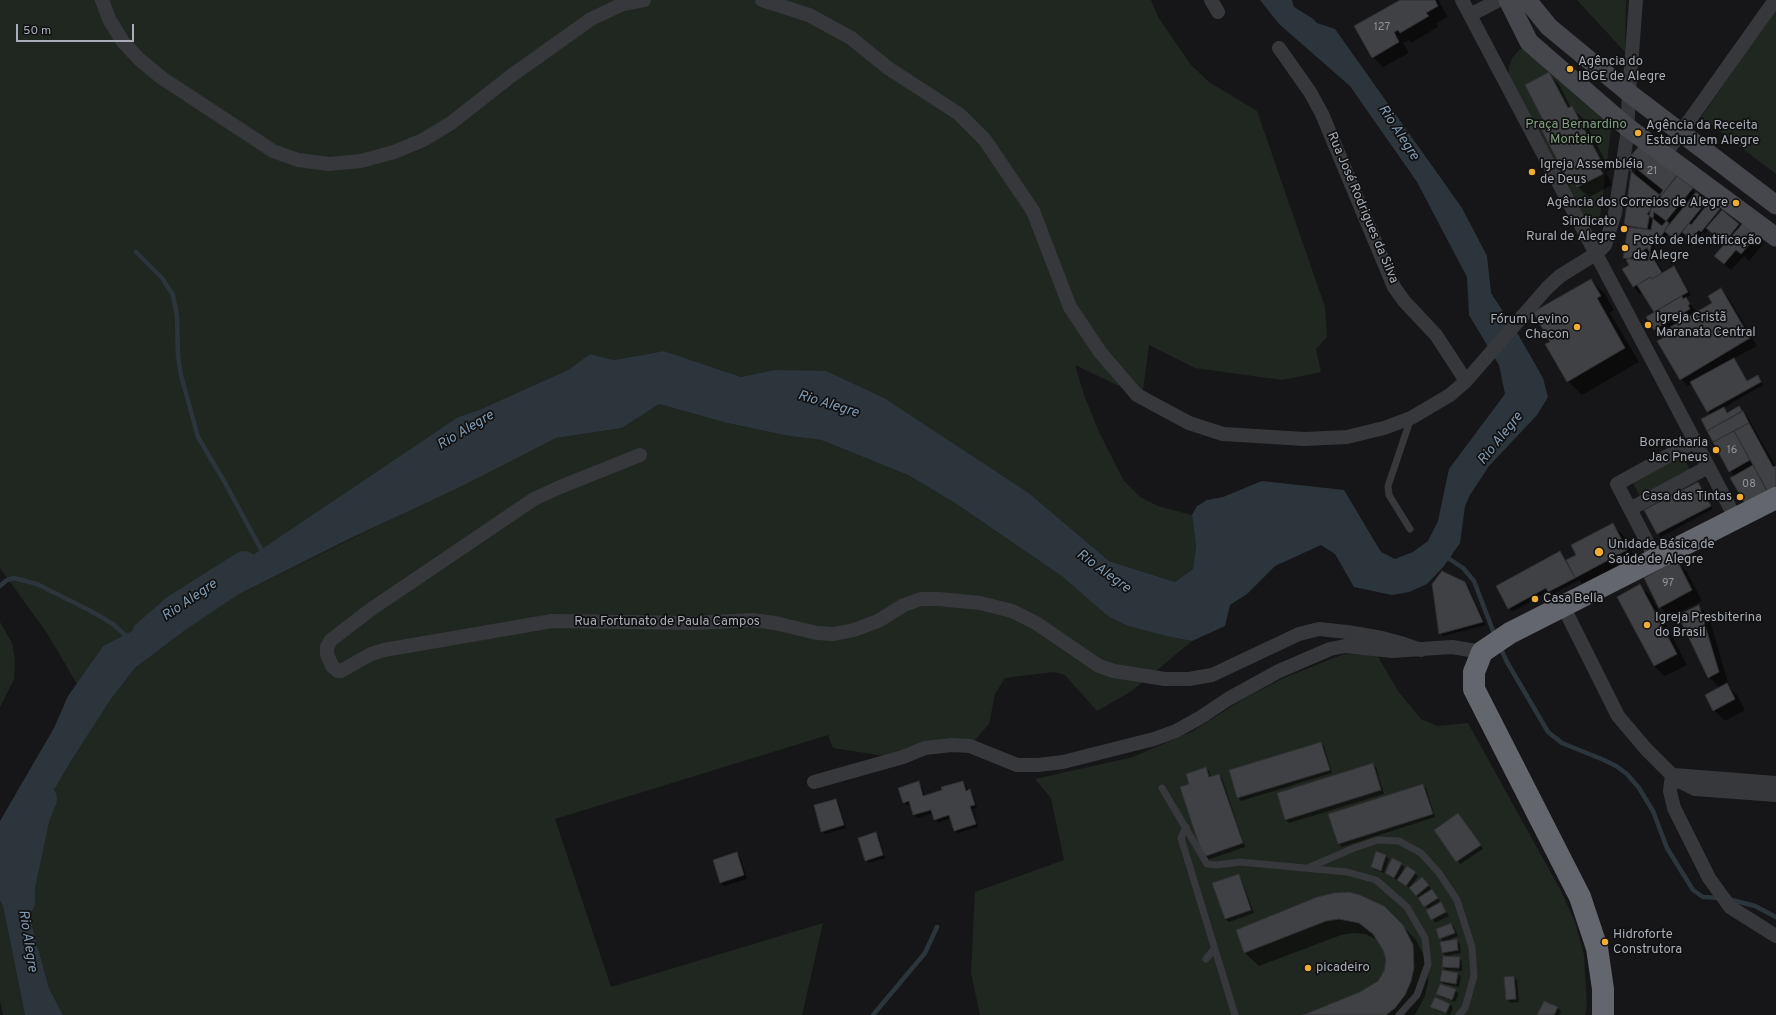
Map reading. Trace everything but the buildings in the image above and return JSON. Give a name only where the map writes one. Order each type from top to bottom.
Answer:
[{"type":"highway","points":[[1603,1015],[1603,989],[1597,948],[1580,897],[1474,689],[1474,672],[1494,643],[1563,606],[1776,498]]},
{"type":"main road","points":[[1508,0],[1529,42],[1627,127],[1664,156],[1776,237]]},
{"type":"main road","points":[[1527,0],[1532,9],[1549,27],[1629,93],[1776,205]]},
{"type":"street","points":[[102,0],[109,19],[123,42],[140,60],[162,78],[272,151],[298,160],[329,164],[360,161],[394,152],[423,140],[451,123],[510,76],[591,19],[623,4],[644,0]]},
{"type":"street","points":[[762,0],[809,14],[851,38],[888,68],[959,114],[985,140],[1033,211],[1070,307],[1100,352],[1137,395],[1189,423],[1223,434],[1304,439],[1347,437],[1384,428],[1411,418],[1450,395],[1466,381],[1547,288],[1560,276],[1596,253],[1605,245],[1615,213],[1627,136],[1636,0]]},
{"type":"street","points":[[1462,0],[1736,519]]},
{"type":"street","points":[[1470,15],[1498,0]]},
{"type":"street","points":[[1664,156],[1775,0]]},
{"type":"street","name":"Rua José Rodrigues da Silva","points":[[1279,48],[1310,92],[1322,114],[1394,287],[1404,301],[1436,335],[1466,381]]},
{"type":"street","points":[[1656,559],[1616,484],[1695,441]]},
{"type":"street","name":"Rua Fortunato de Paula Campos","points":[[640,455],[534,499],[370,610],[330,640],[327,647],[327,654],[334,669],[341,671],[371,654],[384,650],[552,622],[695,623],[752,620],[775,623],[817,633],[834,634],[854,630],[878,621],[904,605],[921,599],[939,599],[980,603],[1012,611],[1036,623],[1099,666],[1165,679],[1189,680],[1212,675],[1299,634],[1319,629],[1382,638],[1421,650],[1494,643]]},
{"type":"street","points":[[1630,509],[1708,467]]},
{"type":"street","points":[[1563,606],[1618,716],[1646,749],[1672,775],[1680,782],[1695,788],[1776,795]]},
{"type":"street","points":[[814,782],[903,757],[925,748],[952,745],[970,746],[1018,765],[1063,762],[1154,739],[1176,731],[1201,717],[1252,684],[1330,649],[1345,646],[1392,650],[1421,650]]},
{"type":"street","points":[[1672,775],[1776,783]]},
{"type":"street","points":[[1672,775],[1670,791],[1674,808],[1709,878],[1730,907],[1776,936]]},
{"type":"lane","points":[[1410,529],[1389,495],[1388,486],[1411,418]]},
{"type":"lane","points":[[1162,788],[1207,864],[1216,865],[1240,862],[1347,872],[1376,880],[1407,907],[1425,938],[1428,964],[1417,996],[1399,1015]]},
{"type":"lane","points":[[1186,828],[1181,838],[1235,1015]]},
{"type":"lane","points":[[1309,868],[1354,848],[1378,840],[1399,841],[1421,853],[1439,873],[1457,900],[1472,947],[1474,976],[1465,1008],[1459,1015]]},
{"type":"lane","points":[[1206,959],[1214,949]]},
{"type":"green space","points":[[0,0],[1151,0],[1158,17],[1191,65],[1209,82],[1257,111],[1325,307],[1327,337],[1316,349],[1321,372],[1282,380],[1195,368],[1149,345],[1143,390],[1117,385],[1075,365],[1084,395],[1099,432],[1124,481],[1140,497],[1158,506],[1192,515],[1196,546],[1193,569],[1175,582],[1109,561],[1030,494],[774,370],[741,377],[664,351],[614,360],[590,354],[568,370],[479,410],[458,417],[220,577],[198,597],[103,646],[77,684],[47,633],[0,568]]},
{"type":"green space","points":[[1577,0],[1626,0],[1625,52]]},
{"type":"green space","points":[[1776,10],[1776,174],[1701,117]]},
{"type":"green space","name":"Praça Bernardino Monteiro","points":[[1520,49],[1525,49],[1612,121],[1600,217],[1592,224],[1586,223],[1509,75],[1509,67],[1512,58]]},
{"type":"green space","points":[[659,404],[727,423],[789,436],[821,440],[908,475],[955,503],[1063,577],[1128,626],[1192,641],[1132,691],[1097,711],[1065,675],[1054,672],[1005,678],[995,694],[989,724],[974,741],[904,759],[833,748],[828,735],[555,819],[611,987],[823,923],[802,1015],[63,1015],[49,988],[32,926],[25,858],[37,819],[71,761],[111,699],[135,668],[184,631],[239,594],[556,438],[622,428]]},
{"type":"green space","points":[[1682,455],[1690,470],[1640,496],[1632,481]]},
{"type":"green space","points":[[0,622],[12,643],[15,660],[14,679],[0,707]]},
{"type":"green space","points":[[1344,654],[1377,655],[1398,691],[1421,719],[1437,726],[1468,723],[1561,891],[1575,922],[1584,955],[1587,1006],[1585,1015],[980,1015],[971,973],[975,892],[1064,860],[1051,798],[1035,779],[1133,757],[1191,732],[1247,697],[1284,678]]},
{"type":"green space","points":[[0,901],[3,906],[25,1015],[3,1015],[0,1001]]},
{"type":"water","points":[[1260,0],[1292,0],[1294,7],[1312,18],[1317,23],[1335,29],[1462,208],[1487,256],[1491,293],[1519,336],[1543,378],[1548,397],[1537,415],[1489,466],[1470,495],[1465,506],[1460,543],[1444,566],[1427,584],[1409,592],[1392,595],[1354,587],[1335,554],[1321,545],[1275,566],[1247,594],[1230,605],[1225,626],[1192,641],[1170,637],[1128,626],[1108,616],[1063,577],[955,503],[908,475],[821,440],[789,436],[727,423],[659,404],[622,428],[556,438],[462,486],[349,539],[239,594],[184,631],[135,668],[111,699],[71,761],[37,819],[25,858],[32,926],[49,988],[63,1015],[25,1015],[3,906],[0,901],[0,821],[54,728],[68,696],[103,646],[197,597],[220,577],[458,417],[479,410],[568,370],[590,354],[614,360],[664,351],[741,377],[774,370],[826,371],[884,398],[1030,494],[1109,561],[1175,582],[1193,569],[1196,546],[1192,515],[1197,506],[1207,500],[1223,497],[1262,481],[1344,490],[1381,552],[1395,559],[1413,552],[1428,541],[1438,521],[1449,469],[1505,394],[1499,365],[1469,315],[1467,277],[1417,182],[1350,86],[1279,24]]},
{"type":"waterway","points":[[136,252],[162,278],[173,295],[177,316],[178,356],[181,375],[198,437],[263,553]]},
{"type":"waterway","points":[[1445,556],[1463,568],[1474,581],[1495,636]]},
{"type":"waterway","name":"Rio Alegre","points":[[146,634],[176,608],[244,565]]},
{"type":"waterway","points":[[0,586],[7,580],[14,578],[37,584],[89,610],[113,624],[128,638]]},
{"type":"waterway","points":[[1500,647],[1507,662],[1548,732],[1562,743],[1604,760],[1627,774],[1639,788],[1653,811],[1667,848],[1693,890],[1703,897],[1720,898]]},
{"type":"waterway","name":"Rio Alegre","points":[[21,902],[21,886],[36,816],[43,799]]},
{"type":"waterway","points":[[1728,899],[1755,906],[1776,917]]},
{"type":"waterway","points":[[873,1015],[925,953],[937,927]]},
{"type":"place","name":"Agência do IBGE de Alegre","points":[[1570,69]]},
{"type":"place","name":"Agência da Receita Estadual em Alegre","points":[[1638,133]]},
{"type":"place","name":"Igreja Assembléia de Deus","points":[[1532,172]]},
{"type":"place","name":"Agência dos Correios de Alegre","points":[[1736,203]]},
{"type":"place","name":"Sindicato Rural de Alegre","points":[[1624,229]]},
{"type":"place","name":"Posto de Identificação de Alegre","points":[[1625,248]]},
{"type":"place","name":"Igreja Cristã Maranata Central","points":[[1648,325]]},
{"type":"place","name":"Fórum Levino Chacon","points":[[1577,327]]},
{"type":"place","name":"Borracharia Jac Pneus","points":[[1716,450]]},
{"type":"place","name":"Casa das Tintas","points":[[1740,497]]},
{"type":"place","name":"Unidade Básica de Saúde de Alegre","points":[[1599,552]]},
{"type":"place","name":"Casa Bella","points":[[1535,599]]},
{"type":"place","name":"Igreja Presbiterina do Brasil","points":[[1647,625]]},
{"type":"place","name":"Hidroforte Construtora","points":[[1605,942]]},
{"type":"place","name":"picadeiro","points":[[1308,968]]}]
